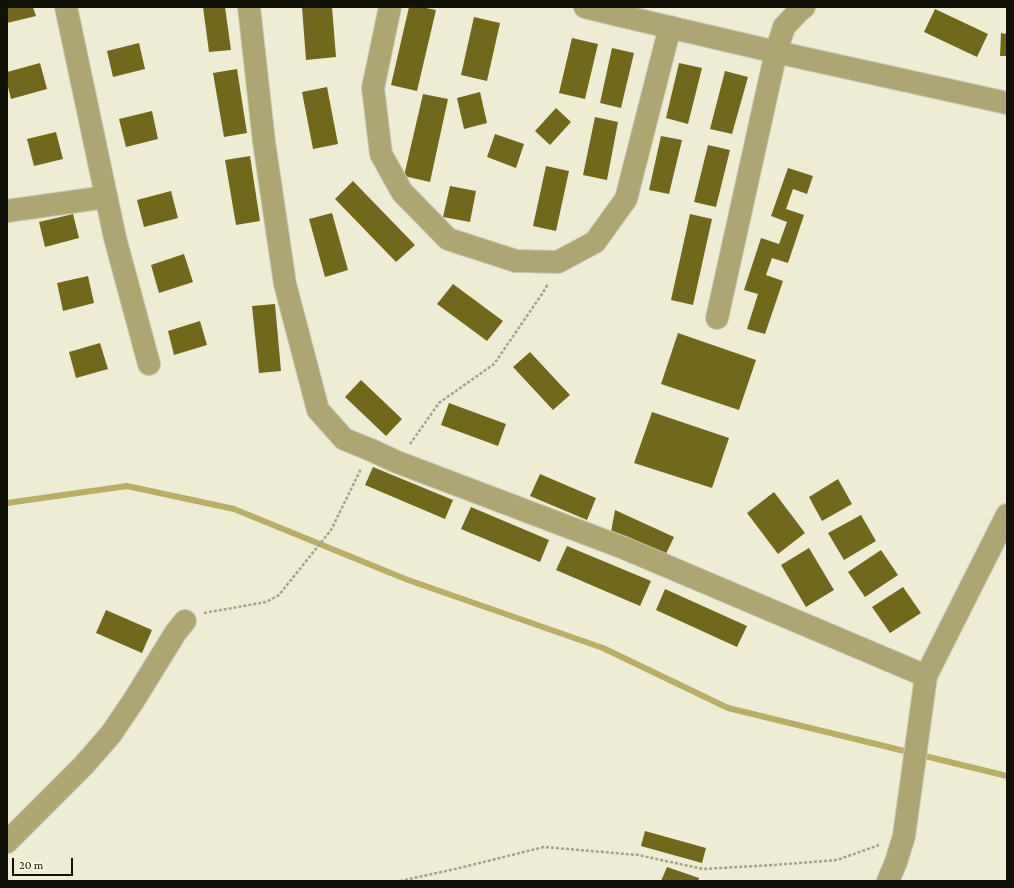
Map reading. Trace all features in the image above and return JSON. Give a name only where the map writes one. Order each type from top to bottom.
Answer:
[{"type":"street","points":[[66,7],[115,238],[149,364]]},
{"type":"street","points":[[249,7],[264,142],[285,284],[318,410],[344,439],[398,462],[624,548],[926,676]]},
{"type":"street","points":[[390,7],[373,88],[381,154],[402,192],[448,239],[516,261],[558,262],[596,242],[626,199],[670,27]]},
{"type":"street","points":[[585,7],[776,52],[1007,103]]},
{"type":"street","points":[[718,318],[776,52],[784,27],[804,7]]},
{"type":"street","points":[[7,211],[106,197]]},
{"type":"street","points":[[888,881],[904,836],[926,676],[1007,515]]},
{"type":"street","points":[[7,842],[84,764],[111,734],[176,632],[185,621]]},
{"type":"path","points":[[400,881],[544,848],[638,856],[704,869],[837,860],[904,836]]},
{"type":"building","points":[[7,7],[33,7],[36,16],[7,23]]},
{"type":"building","points":[[203,7],[225,7],[231,50],[209,52]]},
{"type":"building","points":[[302,7],[332,7],[336,57],[306,60]]},
{"type":"building","points":[[409,7],[421,7],[436,10],[417,91],[391,85]]},
{"type":"building","points":[[935,9],[988,34],[977,57],[924,32]]},
{"type":"building","points":[[474,17],[500,23],[487,81],[461,75]]},
{"type":"building","points":[[1001,33],[1007,34],[1007,56],[1000,56]]},
{"type":"building","points":[[572,38],[598,44],[585,99],[559,93]]},
{"type":"building","points":[[139,43],[145,69],[113,77],[107,51]]},
{"type":"building","points":[[612,48],[634,53],[621,108],[600,103]]},
{"type":"building","points":[[40,63],[47,89],[11,99],[7,83],[7,72]]},
{"type":"building","points":[[679,63],[702,68],[688,124],[666,118]]},
{"type":"building","points":[[237,69],[247,133],[224,137],[213,73]]},
{"type":"building","points":[[725,71],[748,77],[732,134],[710,129]]},
{"type":"building","points":[[327,87],[338,144],[313,149],[302,92]]},
{"type":"building","points":[[480,92],[487,123],[464,129],[457,98]]},
{"type":"building","points":[[423,94],[448,99],[430,182],[404,176]]},
{"type":"building","points":[[556,108],[571,122],[550,145],[535,131]]},
{"type":"building","points":[[152,111],[158,139],[126,147],[119,119]]},
{"type":"building","points":[[595,117],[618,122],[607,180],[583,175]]},
{"type":"building","points":[[56,132],[63,159],[34,166],[27,139]]},
{"type":"building","points":[[495,134],[524,144],[516,168],[487,157]]},
{"type":"building","points":[[661,136],[682,140],[669,194],[649,190]]},
{"type":"building","points":[[708,145],[730,150],[716,207],[694,202]]},
{"type":"building","points":[[250,156],[260,221],[236,225],[225,160]]},
{"type":"building","points":[[546,166],[569,171],[556,231],[533,226]]},
{"type":"building","points":[[788,168],[813,176],[807,194],[793,189],[786,209],[804,215],[788,263],[772,258],[766,275],[783,281],[765,334],[747,329],[758,294],[744,290],[761,238],[779,244],[787,222],[771,216]]},
{"type":"building","points":[[353,181],[415,245],[396,262],[335,199]]},
{"type":"building","points":[[450,186],[476,191],[470,222],[443,217]]},
{"type":"building","points":[[171,191],[178,218],[144,227],[137,200]]},
{"type":"building","points":[[332,213],[348,270],[325,277],[309,219]]},
{"type":"building","points":[[73,214],[79,238],[45,247],[39,222]]},
{"type":"building","points":[[690,214],[712,219],[693,305],[671,300]]},
{"type":"building","points":[[184,254],[193,282],[159,293],[151,265]]},
{"type":"building","points":[[88,276],[94,303],[63,311],[57,283]]},
{"type":"building","points":[[453,284],[503,321],[487,341],[437,304]]},
{"type":"building","points":[[275,304],[281,371],[259,373],[252,306]]},
{"type":"building","points":[[200,321],[207,345],[174,355],[168,331]]},
{"type":"building","points":[[678,333],[756,360],[739,410],[661,384]]},
{"type":"building","points":[[100,343],[108,369],[76,378],[69,352]]},
{"type":"building","points":[[530,352],[570,395],[553,410],[513,367]]},
{"type":"building","points":[[361,380],[402,419],[386,436],[345,397]]},
{"type":"building","points":[[449,403],[506,424],[498,446],[441,425]]},
{"type":"building","points":[[652,412],[729,438],[712,488],[634,463]]},
{"type":"building","points":[[373,467],[453,500],[445,519],[365,485]]},
{"type":"building","points":[[540,474],[596,498],[587,520],[530,496]]},
{"type":"building","points":[[838,479],[852,504],[822,521],[809,497]]},
{"type":"building","points":[[774,492],[805,533],[778,554],[747,513]]},
{"type":"building","points":[[471,507],[549,540],[540,562],[461,529]]},
{"type":"building","points":[[615,510],[674,537],[665,556],[611,532]]},
{"type":"building","points":[[861,515],[876,541],[844,560],[828,533]]},
{"type":"building","points":[[567,546],[651,581],[640,606],[556,570]]},
{"type":"building","points":[[809,548],[834,590],[806,607],[781,565]]},
{"type":"building","points":[[881,550],[898,575],[865,597],[848,572]]},
{"type":"building","points":[[903,587],[921,613],[890,633],[872,607]]},
{"type":"building","points":[[665,589],[747,626],[737,647],[656,610]]},
{"type":"building","points":[[106,610],[152,630],[142,653],[96,633]]},
{"type":"building","points":[[645,831],[706,848],[702,863],[641,846]]},
{"type":"building","points":[[667,867],[699,878],[698,881],[661,881]]},
{"type":"waterway","points":[[7,503],[127,486],[234,509],[408,580],[603,648],[728,708],[1007,776]]}]
